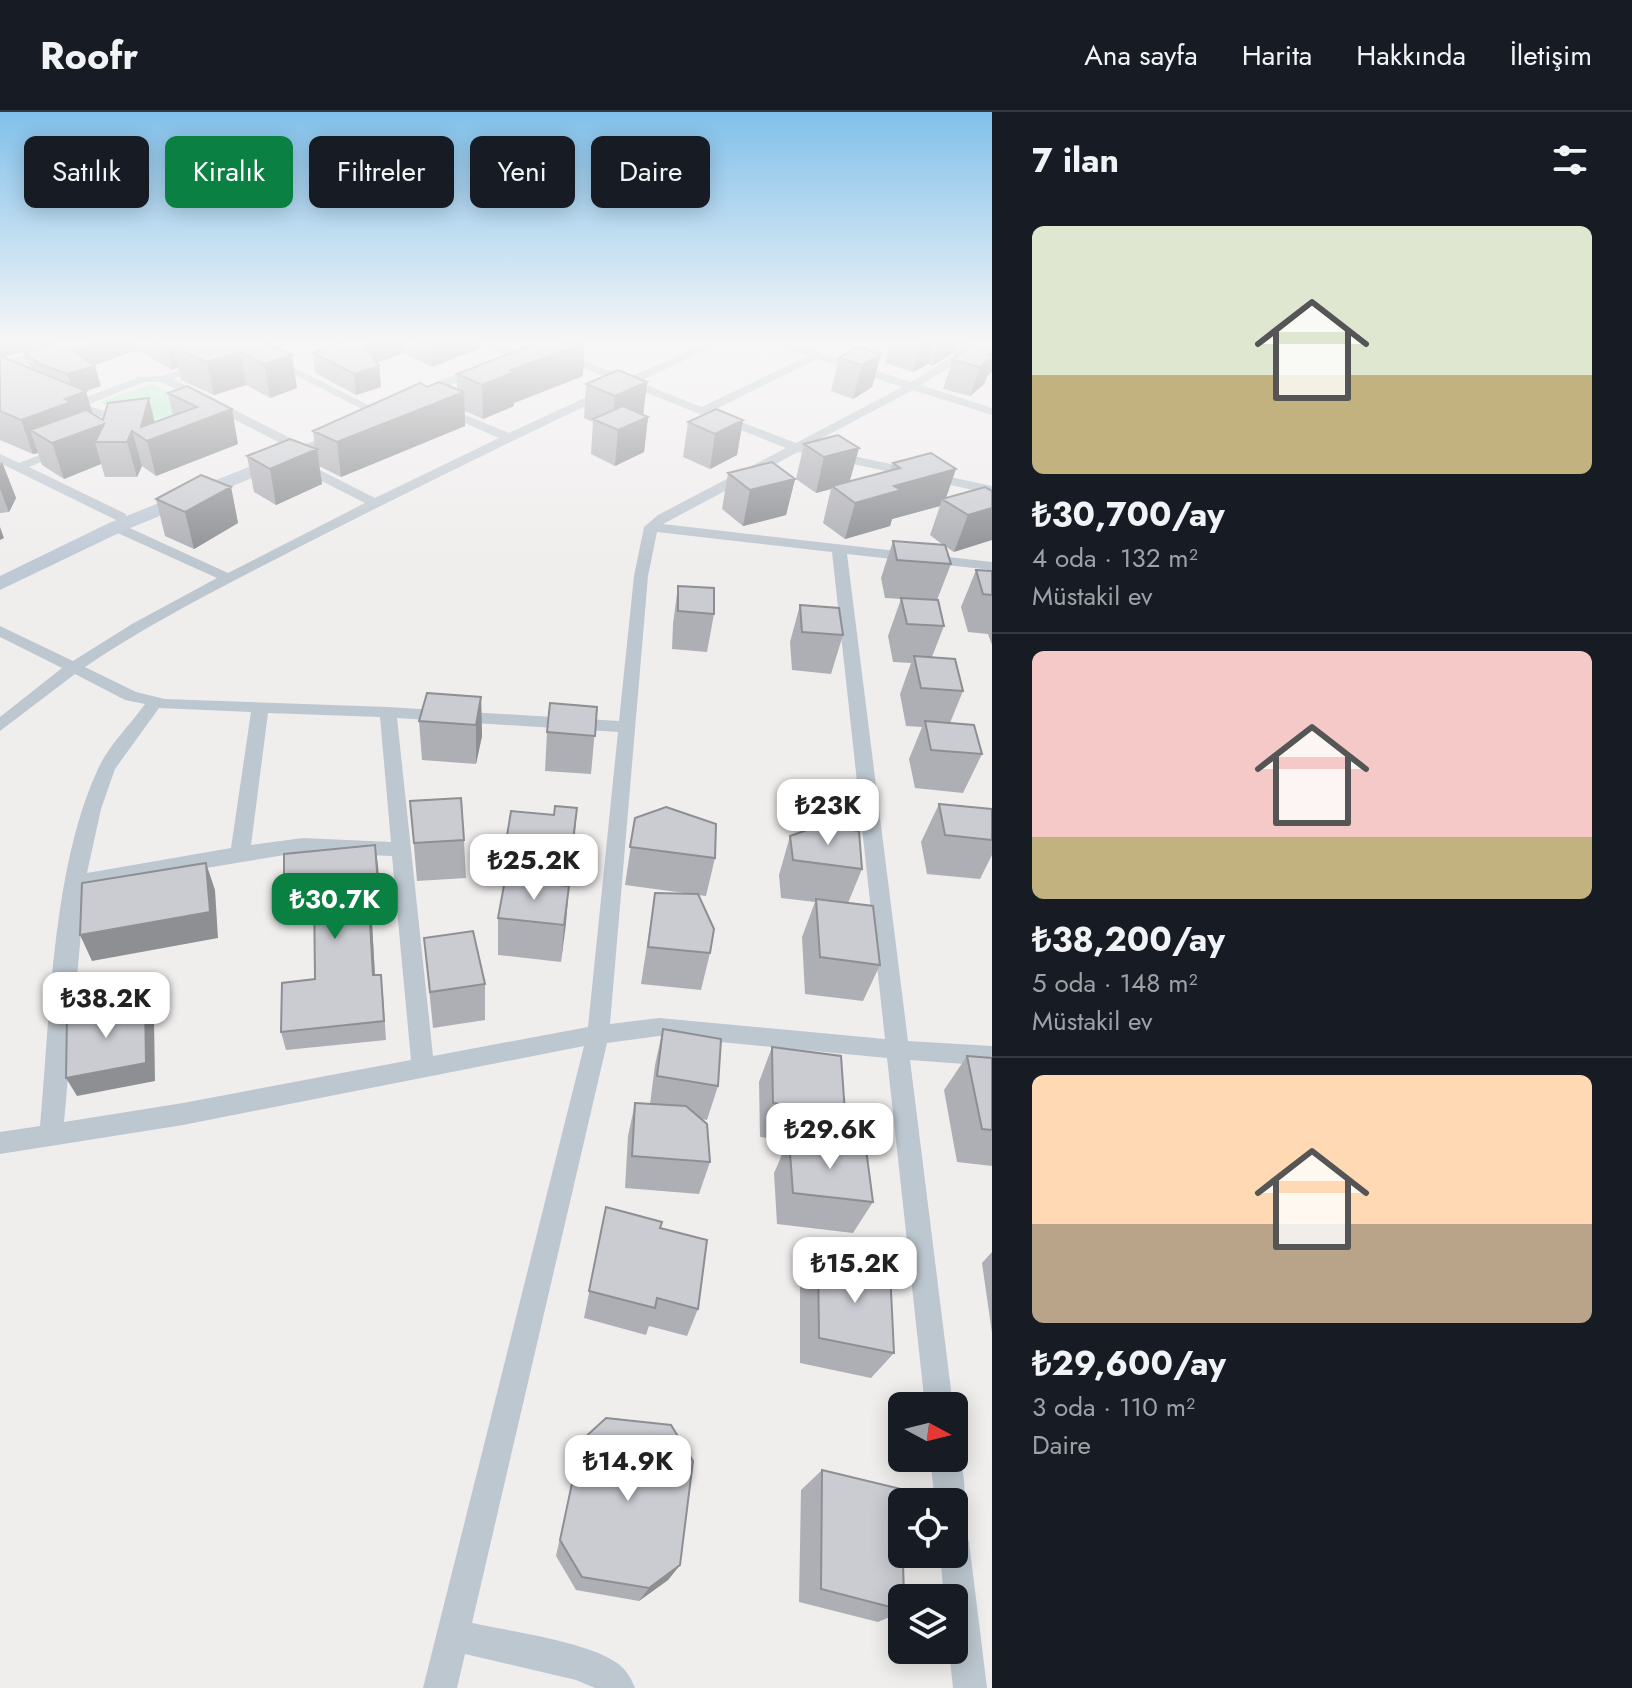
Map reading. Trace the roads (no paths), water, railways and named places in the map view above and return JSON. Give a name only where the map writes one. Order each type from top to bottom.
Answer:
[{"type":"main road","points":[[289,451],[364,416]]},
{"type":"main road","points":[[0,571],[289,451],[385,416]]},
{"type":"main road","points":[[0,584],[119,522]]},
{"type":"street","points":[[107,416],[128,428]]},
{"type":"street","points":[[229,416],[375,503]]},
{"type":"street","points":[[458,416],[508,437]]},
{"type":"street","points":[[0,726],[32,697],[120,638],[228,578],[555,416]]},
{"type":"street","points":[[718,416],[798,448],[992,490]]},
{"type":"street","points":[[440,1688],[598,1035],[641,576],[651,527],[858,416]]},
{"type":"street","points":[[105,434],[144,426]]},
{"type":"street","points":[[19,467],[76,445]]},
{"type":"street","points":[[1,459],[228,578]]},
{"type":"street","points":[[651,527],[992,566]]},
{"type":"street","points":[[839,549],[937,1392]]},
{"type":"street","points":[[0,631],[131,696],[155,702],[629,727]]},
{"type":"street","points":[[51,1135],[76,882],[92,809],[107,768],[155,702]]},
{"type":"street","points":[[240,854],[260,707]]},
{"type":"street","points":[[388,712],[423,1068]]},
{"type":"street","points":[[76,882],[303,845],[402,849]]},
{"type":"street","points":[[0,1143],[183,1114],[598,1035],[659,1027],[992,1056]]},
{"type":"street","points":[[957,1568],[970,1688]]},
{"type":"street","points":[[453,1635],[576,1663],[605,1674],[618,1688]]}]
